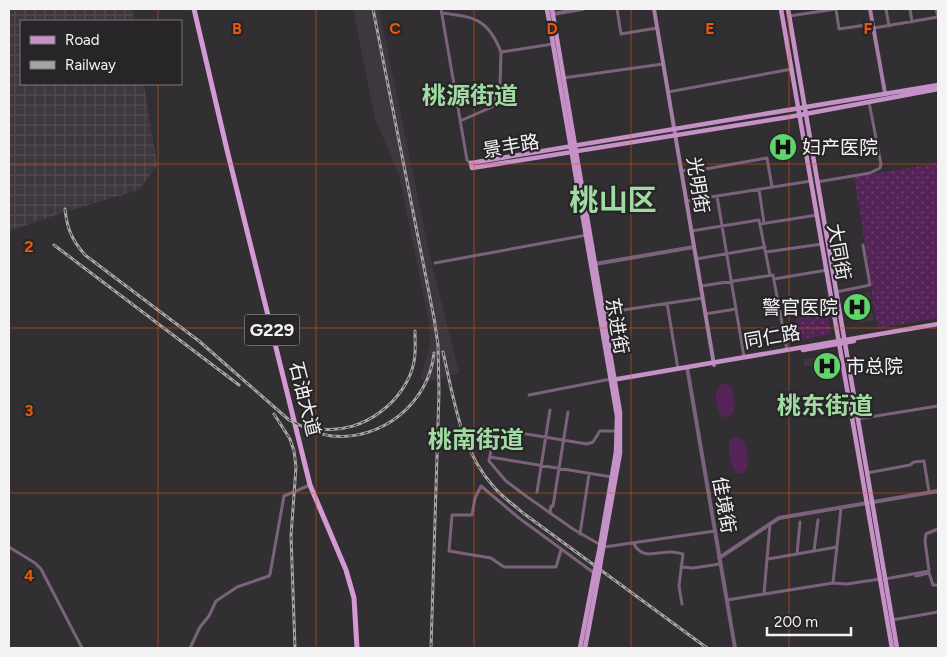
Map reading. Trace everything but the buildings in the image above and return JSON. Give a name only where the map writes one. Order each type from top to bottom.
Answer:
[{"type":"highway","name":"石油大道","points":[[194,9],[310,485],[346,570],[354,598],[357,648]]},
{"type":"main road","name":"东进街","points":[[547,9],[620,412],[620,453],[602,546]]},
{"type":"main road","name":"光明街","points":[[654,9],[714,364]]},
{"type":"main road","name":"大同街","points":[[781,9],[798,107],[836,292],[842,342],[869,503],[897,648]]},
{"type":"main road","name":"大同街","points":[[788,9],[806,114],[817,214],[857,419],[869,503]]},
{"type":"main road","points":[[870,9],[885,93]]},
{"type":"main road","name":"东进街","points":[[552,11],[572,149]]},
{"type":"main road","name":"景丰路","points":[[675,132],[798,107],[938,85]]},
{"type":"main road","name":"景丰路","points":[[471,163],[800,115],[938,90]]},
{"type":"main road","name":"东进街","points":[[580,648],[601,553],[616,452],[617,431],[613,380],[595,264],[588,235]]},
{"type":"main road","name":"同仁路","points":[[613,380],[938,325]]},
{"type":"main road","name":"同仁路","points":[[714,364],[744,357],[842,342]]},
{"type":"main road","name":"同仁路","points":[[613,380],[687,368]]},
{"type":"main road","name":"东进街","points":[[585,648],[596,572]]},
{"type":"main road","name":"大同街","points":[[884,580],[892,648]]},
{"type":"street","points":[[552,11],[582,9]]},
{"type":"street","points":[[618,9],[621,34],[657,28]]},
{"type":"street","points":[[789,16],[836,9],[839,29],[889,26],[938,17],[936,9]]},
{"type":"street","points":[[886,9],[889,26]]},
{"type":"street","points":[[910,9],[912,22]]},
{"type":"street","points":[[460,121],[492,107],[499,92],[500,52],[493,33],[485,25],[468,16],[442,11],[460,121],[467,160],[471,163]]},
{"type":"street","points":[[500,52],[553,44]]},
{"type":"street","points":[[563,78],[663,64]]},
{"type":"street","points":[[668,92],[792,69]]},
{"type":"street","points":[[686,201],[870,173],[880,168],[881,164],[869,101]]},
{"type":"street","points":[[681,171],[697,168],[700,170],[767,158],[772,187]]},
{"type":"street","points":[[759,189],[765,247],[770,275],[773,275],[774,279],[787,350]]},
{"type":"street","points":[[717,196],[744,357]]},
{"type":"street","points":[[762,224],[817,214]]},
{"type":"street","points":[[691,230],[759,220],[762,224]]},
{"type":"street","points":[[435,263],[588,235]]},
{"type":"street","points":[[766,252],[822,244]]},
{"type":"street","points":[[836,292],[870,285],[863,245]]},
{"type":"street","points":[[595,264],[694,247]]},
{"type":"street","points":[[696,259],[765,247]]},
{"type":"street","points":[[774,279],[827,270]]},
{"type":"street","points":[[701,286],[770,275]]},
{"type":"street","points":[[603,313],[703,298]]},
{"type":"street","points":[[667,303],[678,369]]},
{"type":"street","points":[[705,314],[736,308]]},
{"type":"street","name":"佳境街","points":[[687,368],[735,648]]},
{"type":"street","points":[[529,395],[613,380]]},
{"type":"street","points":[[857,419],[938,406]]},
{"type":"street","points":[[537,492],[550,410]]},
{"type":"street","points":[[550,513],[551,506],[553,506],[568,412]]},
{"type":"street","points":[[483,427],[590,444],[595,440],[597,433],[600,431],[617,431]]},
{"type":"street","points":[[494,429],[490,464],[506,481],[580,534],[602,546],[634,544],[715,531]]},
{"type":"street","points":[[490,458],[612,477]]},
{"type":"street","points":[[866,473],[910,465],[924,460],[929,492]]},
{"type":"street","points":[[580,534],[590,474]]},
{"type":"street","points":[[190,648],[200,626],[209,616],[216,601],[237,587],[269,576],[284,496],[310,485]]},
{"type":"street","points":[[561,550],[556,567],[504,566],[490,558],[449,552],[452,515],[472,516],[475,498],[481,486],[561,550],[596,572]]},
{"type":"street","points":[[719,558],[779,518],[938,491]]},
{"type":"street","points":[[833,583],[841,508]]},
{"type":"street","points":[[814,551],[818,520]]},
{"type":"street","points":[[797,554],[800,522]]},
{"type":"street","points":[[764,594],[770,524]]},
{"type":"street","points":[[884,580],[930,571],[925,541],[926,534],[938,529]]},
{"type":"street","points":[[634,544],[643,554],[651,555],[669,552],[683,554],[679,586],[682,604]]},
{"type":"street","points":[[9,547],[35,563],[41,569],[82,648]]},
{"type":"street","points":[[768,559],[837,547]]},
{"type":"street","points":[[681,567],[692,568],[720,564]]},
{"type":"street","points":[[727,600],[833,583],[847,584],[929,573],[933,585],[938,585]]},
{"type":"street","points":[[892,620],[938,612]]},
{"type":"shaded area","points":[[9,9],[133,9],[134,20],[20,20],[20,85],[144,85],[157,165],[139,190],[9,231]]},
{"type":"shaded area","points":[[353,9],[379,9],[432,265],[459,373],[430,381],[420,379],[430,344],[429,323],[399,175],[375,119]]},
{"type":"shaded area","points":[[938,163],[938,318],[879,328],[873,307],[871,281],[854,177]]},
{"type":"shaded area","name":"警官医院","points":[[870,292],[871,298],[857,301],[857,304],[860,304],[861,309],[858,310],[859,313],[872,311],[874,320],[857,323],[852,295]]},
{"type":"shaded area","points":[[827,308],[831,334],[799,340],[795,313]]},
{"type":"shaded area","name":"市总院","points":[[826,356],[832,358],[835,376],[823,378],[820,364],[804,367],[803,359]]},
{"type":"shaded area","points":[[723,384],[727,384],[733,390],[735,402],[732,414],[729,417],[719,413],[716,401],[717,390]]},
{"type":"shaded area","points":[[740,438],[745,444],[748,458],[748,467],[743,473],[737,473],[730,457],[730,439]]},
{"type":"railway","points":[[373,9],[438,345],[439,392],[431,648]]},
{"type":"railway","points":[[65,209],[71,234],[85,255],[199,341],[289,420],[310,430],[332,436],[351,436],[385,425],[413,403],[423,388],[430,371],[434,353]]},
{"type":"railway","points":[[54,245],[239,385]]},
{"type":"railway","points":[[322,429],[353,426],[367,420],[392,402],[402,390],[414,362],[415,331]]},
{"type":"railway","points":[[443,352],[455,406],[466,440],[482,473],[497,491],[523,513],[707,648]]},
{"type":"railway","points":[[274,414],[290,439],[296,467],[291,536],[295,648]]},
{"type":"place","name":"妇产医院","points":[[783,147]]},
{"type":"place","name":"警官医院","points":[[857,307]]},
{"type":"place","name":"市总院","points":[[827,366]]},
{"type":"district","name":"桃源街道","points":[[470,95]]},
{"type":"district","name":"桃山区","points":[[613,199]]},
{"type":"district","name":"桃东街道","points":[[825,405]]},
{"type":"district","name":"桃南街道","points":[[476,439]]}]
